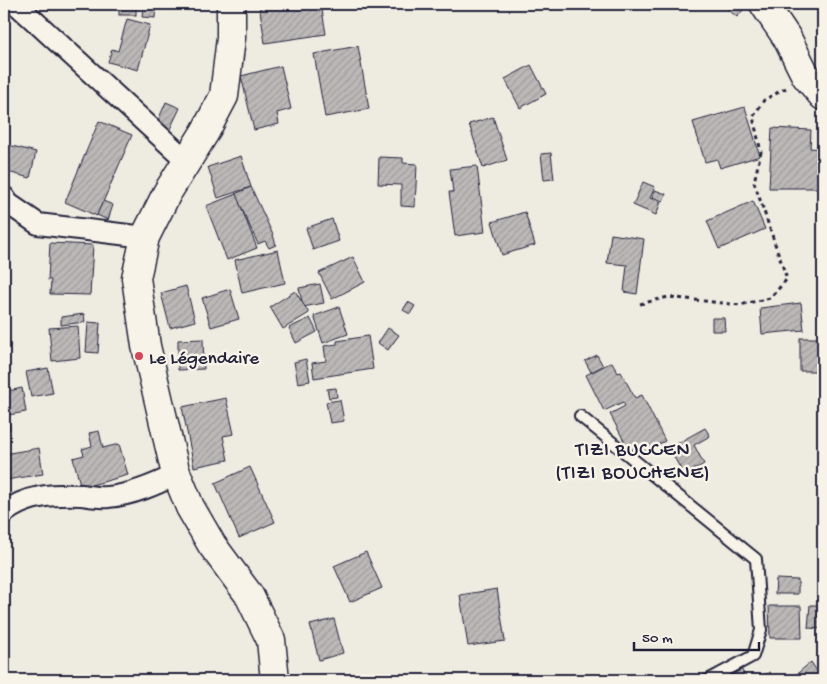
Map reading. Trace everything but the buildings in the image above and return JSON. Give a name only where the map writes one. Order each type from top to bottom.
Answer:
[{"type":"main road","points":[[231,4],[231,38],[224,96],[167,193],[145,237],[136,278],[146,346],[177,474],[190,508],[212,545],[249,595],[271,640],[276,680]]},
{"type":"main road","points":[[764,4],[787,38],[806,76],[823,96]]},
{"type":"street","points":[[16,4],[187,161]]},
{"type":"street","points":[[4,197],[9,204],[38,224],[145,237]]},
{"type":"street","points":[[4,513],[21,503],[49,495],[106,498],[128,494],[177,474]]},
{"type":"lane","points":[[580,416],[756,559],[760,630],[753,656],[708,680]]},
{"type":"path","points":[[640,304],[668,297],[740,305],[770,298],[787,279],[754,182],[761,152],[753,117],[764,100],[806,76]]},
{"type":"place","name":"Le Légendaire","points":[[139,356]]},
{"type":"district","name":"TIZI BUCCEN (TIZI BOUCHENE)","points":[[633,460]]}]
